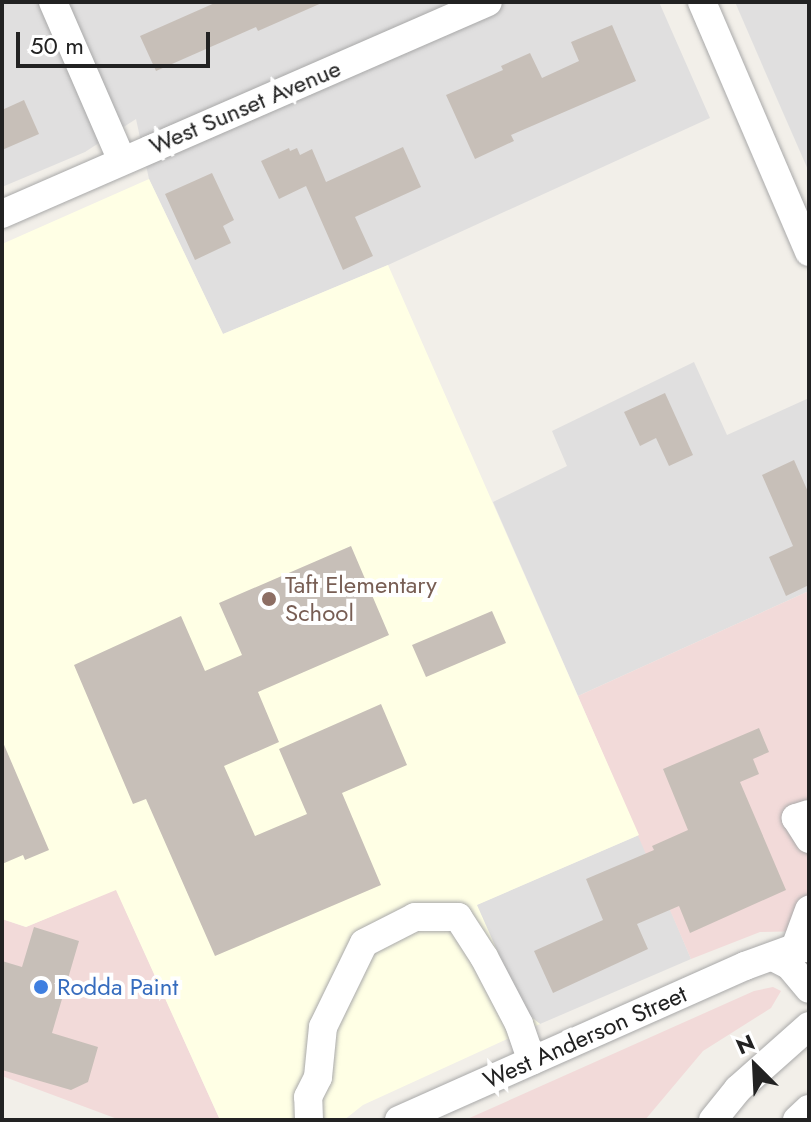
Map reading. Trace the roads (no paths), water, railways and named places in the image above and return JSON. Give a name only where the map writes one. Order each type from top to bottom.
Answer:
[{"type":"street","points":[[53,2],[122,161]]},
{"type":"street","name":"West Sunset Avenue","points":[[2,214],[488,2]]},
{"type":"street","points":[[702,2],[809,252]]},
{"type":"street","points":[[809,814],[796,818],[809,839]]},
{"type":"street","points":[[809,910],[791,955],[809,989]]},
{"type":"street","points":[[309,1120],[308,1097],[318,1077],[323,1027],[364,943],[415,917],[458,917],[512,1011],[532,1061]]},
{"type":"street","name":"West Anderson Street","points":[[399,1120],[532,1061],[791,955]]},
{"type":"street","points":[[713,1120],[738,1089],[809,1026]]},
{"type":"street","points":[[797,1120],[809,1109]]},
{"type":"place","name":"Taft Elementary School","points":[[269,599]]},
{"type":"place","name":"Rodda Paint","points":[[41,987]]}]
